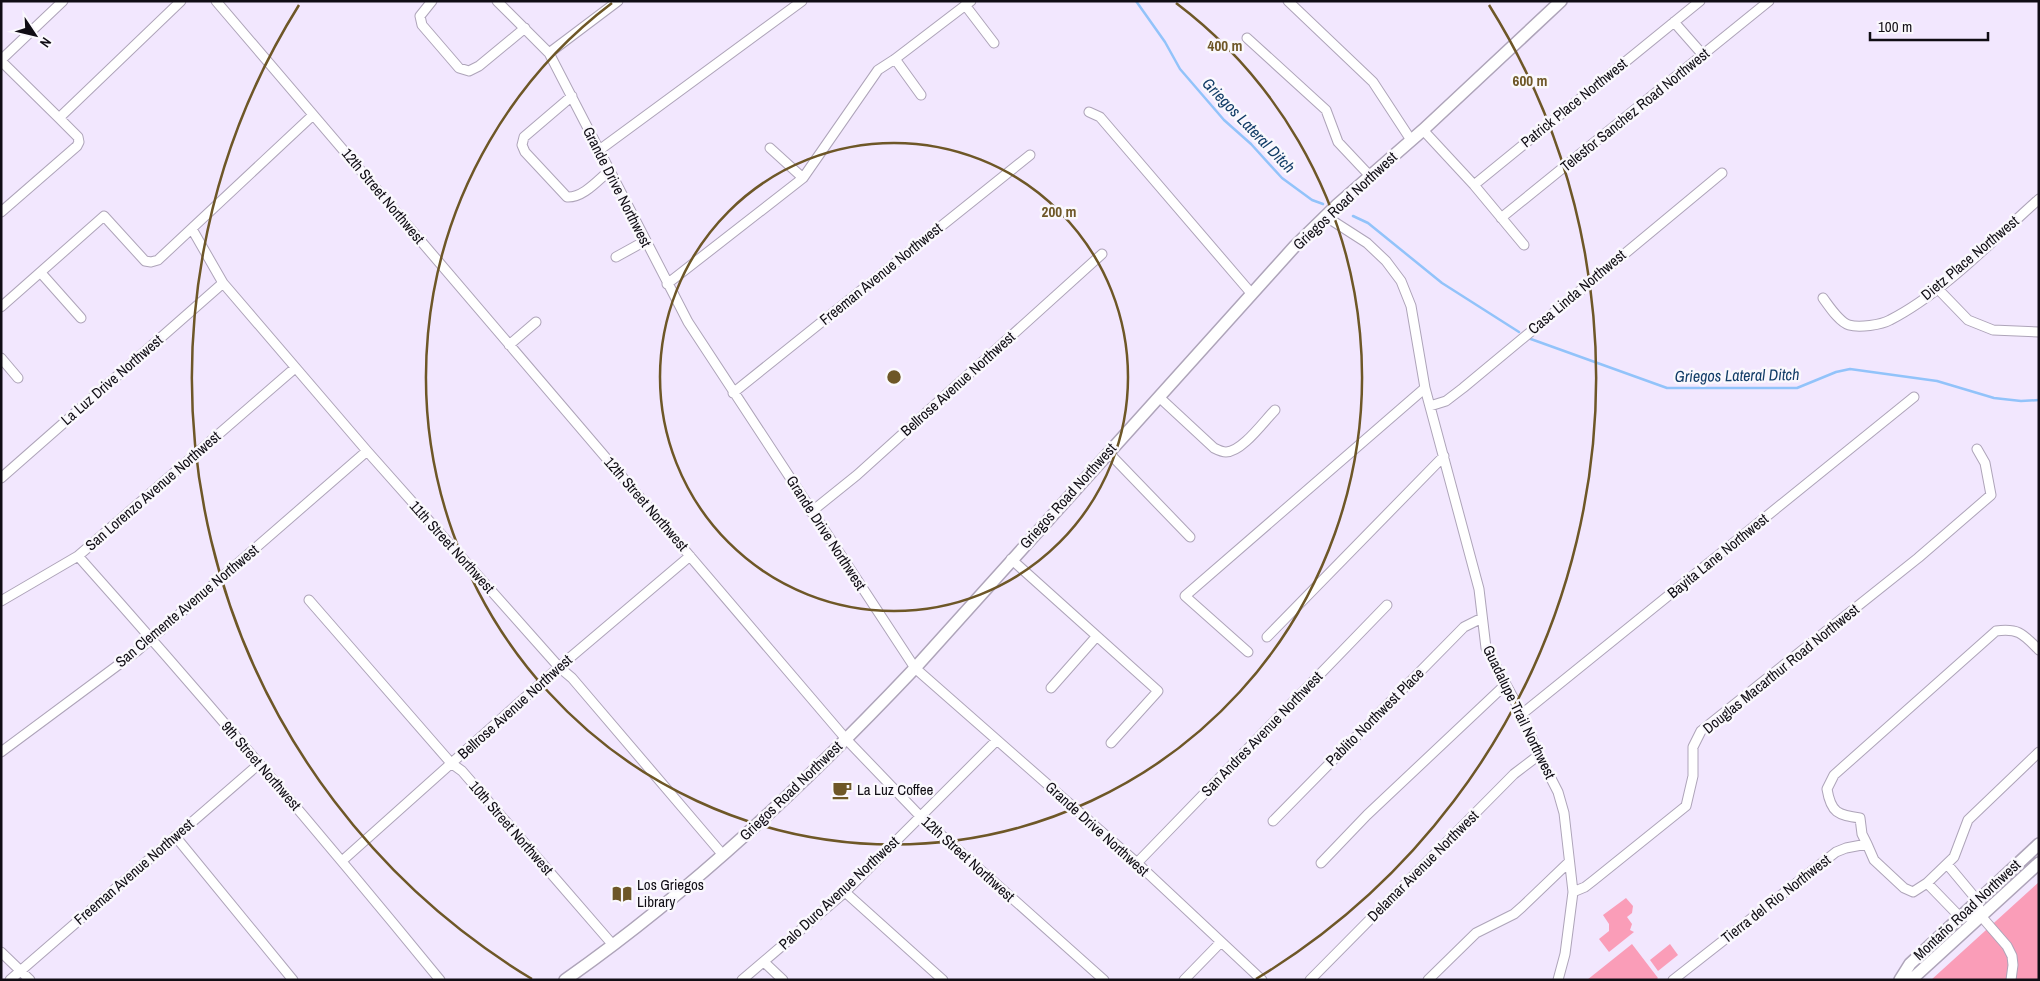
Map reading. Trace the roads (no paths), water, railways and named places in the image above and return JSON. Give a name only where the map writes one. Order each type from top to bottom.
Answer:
[{"type":"main road","name":"Griegos Road Northwest","points":[[565,980],[612,945],[761,822],[915,668],[1251,293],[1325,216],[1423,130],[1561,1]]},
{"type":"main road","name":"Montaño Road Northwest","points":[[1900,980],[1910,964],[2039,844]]},
{"type":"main road","name":"Montaño Road Northwest","points":[[1911,980],[2039,864]]},
{"type":"street","points":[[1,212],[80,142],[78,137],[1,60],[63,1]]},
{"type":"street","points":[[59,118],[181,1]]},
{"type":"street","name":"12th Street Northwest","points":[[216,1],[846,738],[920,816],[1104,980]]},
{"type":"street","points":[[432,1],[420,16],[422,25],[459,68],[469,71],[479,66],[525,28]]},
{"type":"street","name":"Grande Drive Northwest","points":[[497,1],[549,53],[644,241],[688,322],[915,668],[1137,863],[1262,980]]},
{"type":"street","points":[[549,53],[618,1]]},
{"type":"street","points":[[598,151],[802,1]]},
{"type":"street","points":[[1288,1],[1373,82],[1411,140]]},
{"type":"street","name":"Patrick Place Northwest","points":[[1474,185],[1700,1]]},
{"type":"street","name":"Telesfor Sanchez Road Northwest","points":[[1501,218],[1768,1]]},
{"type":"street","points":[[667,284],[803,178],[878,70],[968,3],[994,43]]},
{"type":"street","points":[[1674,22],[1703,55]]},
{"type":"street","points":[[1247,38],[1326,110],[1338,142],[1370,176]]},
{"type":"street","points":[[895,59],[921,95]]},
{"type":"street","points":[[572,96],[524,137],[522,144],[526,152],[567,197],[579,195],[609,171]]},
{"type":"street","points":[[1089,112],[1100,117],[1251,293]]},
{"type":"street","points":[[1,307],[104,216],[145,260],[151,262],[158,260],[314,115]]},
{"type":"street","points":[[1423,130],[1474,185],[1524,246]]},
{"type":"street","points":[[770,148],[803,178]]},
{"type":"street","name":"Freeman Avenue Northwest","points":[[733,393],[1030,155]]},
{"type":"street","name":"Casa Linda Northwest","points":[[1430,406],[1446,401],[1722,173]]},
{"type":"street","name":"Dietz Place Northwest","points":[[1823,298],[1838,317],[1848,325],[1863,326],[1888,321],[1938,289],[2039,199]]},
{"type":"street","name":"Guadalupe Trail Northwest","points":[[1325,216],[1367,243],[1386,261],[1401,281],[1411,306],[1425,388],[1479,589],[1486,648],[1522,714],[1539,756],[1560,799],[1564,813],[1573,892],[1565,954],[1559,970],[1558,980]]},
{"type":"street","name":"11th Street Northwest","points":[[192,230],[222,283],[367,451],[559,667],[572,678],[723,855]]},
{"type":"street","points":[[616,257],[644,241]]},
{"type":"street","name":"Bellrose Avenue Northwest","points":[[812,512],[858,475],[1102,254]]},
{"type":"street","points":[[41,273],[81,318]]},
{"type":"street","name":"La Luz Drive Northwest","points":[[1,478],[222,283]]},
{"type":"street","points":[[1938,289],[1968,320],[1984,327],[1993,330],[2039,332]]},
{"type":"street","points":[[509,345],[536,322]]},
{"type":"street","points":[[1,358],[18,378]]},
{"type":"street","name":"San Lorenzo Avenue Northwest","points":[[2,598],[78,556],[295,368]]},
{"type":"street","points":[[1248,652],[1186,596],[1425,388]]},
{"type":"street","points":[[1159,397],[1214,448],[1225,452],[1234,450],[1244,443],[1275,410]]},
{"type":"street","name":"Bayita Lane Northwest","points":[[1522,714],[1914,397]]},
{"type":"street","name":"Douglas Macarthur Road Northwest","points":[[1573,892],[1585,887],[1686,806],[1693,776],[1693,747],[1701,731],[1918,558],[1991,495],[1985,464],[1977,448]]},
{"type":"street","name":"San Clemente Avenue Northwest","points":[[1,752],[152,638],[367,451]]},
{"type":"street","points":[[1108,452],[1190,537]]},
{"type":"street","points":[[1267,637],[1444,456]]},
{"type":"street","name":"9th Street Northwest","points":[[78,556],[152,638],[342,861],[440,980]]},
{"type":"street","name":"Bellrose Avenue Northwest","points":[[342,861],[559,667],[690,556]]},
{"type":"street","points":[[1011,559],[1158,691],[1112,743]]},
{"type":"street","name":"10th Street Northwest","points":[[308,600],[451,763],[462,771],[612,945]]},
{"type":"street","name":"San Andres Avenue Northwest","points":[[1137,863],[1388,605]]},
{"type":"street","name":"Pablito Northwest Place","points":[[1273,821],[1464,627],[1482,618]]},
{"type":"street","points":[[2039,650],[2024,634],[2012,629],[1996,631],[1840,769],[1834,775],[1827,790],[1833,807],[1840,815],[1860,818],[1862,834],[1874,860],[1904,888],[1913,892],[1927,883],[1954,857],[1968,820],[2039,752]]},
{"type":"street","points":[[1051,688],[1096,637]]},
{"type":"street","points":[[1321,863],[1367,815],[1506,685]]},
{"type":"street","name":"Palo Duro Avenue Northwest","points":[[742,980],[845,892],[997,740]]},
{"type":"street","name":"Delamar Avenue Northwest","points":[[1310,980],[1514,774],[1539,756]]},
{"type":"street","name":"Freeman Avenue Northwest","points":[[10,980],[259,764]]},
{"type":"street","points":[[175,836],[293,980]]},
{"type":"street","name":"Tierra del Rio Northwest","points":[[1673,980],[1684,976],[1836,852],[1867,844]]},
{"type":"street","points":[[1428,980],[1476,933],[1514,914],[1569,862]]},
{"type":"street","points":[[1947,864],[1977,900],[1981,916],[2007,946],[2012,956],[2011,980]]},
{"type":"street","points":[[1927,883],[1960,917],[1981,916]]},
{"type":"street","points":[[845,892],[943,980]]},
{"type":"street","points":[[1184,980],[1221,942]]},
{"type":"street","points":[[1,952],[30,980]]},
{"type":"street","points":[[764,962],[783,980]]},
{"type":"waterway","name":"Griegos Lateral Ditch","points":[[1136,1],[1165,42],[1180,69],[1224,120],[1251,144],[1282,178],[1312,200],[1323,204]]},
{"type":"waterway","name":"Griegos Lateral Ditch","points":[[1353,216],[1368,223],[1442,283],[1519,332]]},
{"type":"waterway","name":"Griegos Lateral Ditch","points":[[1528,338],[1667,388],[1797,388],[1836,372],[1850,369],[1937,381],[1994,398],[2021,401],[2039,400]]},
{"type":"place","name":"La Luz Coffee","points":[[842,790]]},
{"type":"place","name":"Los Griegos Library","points":[[622,894]]}]
